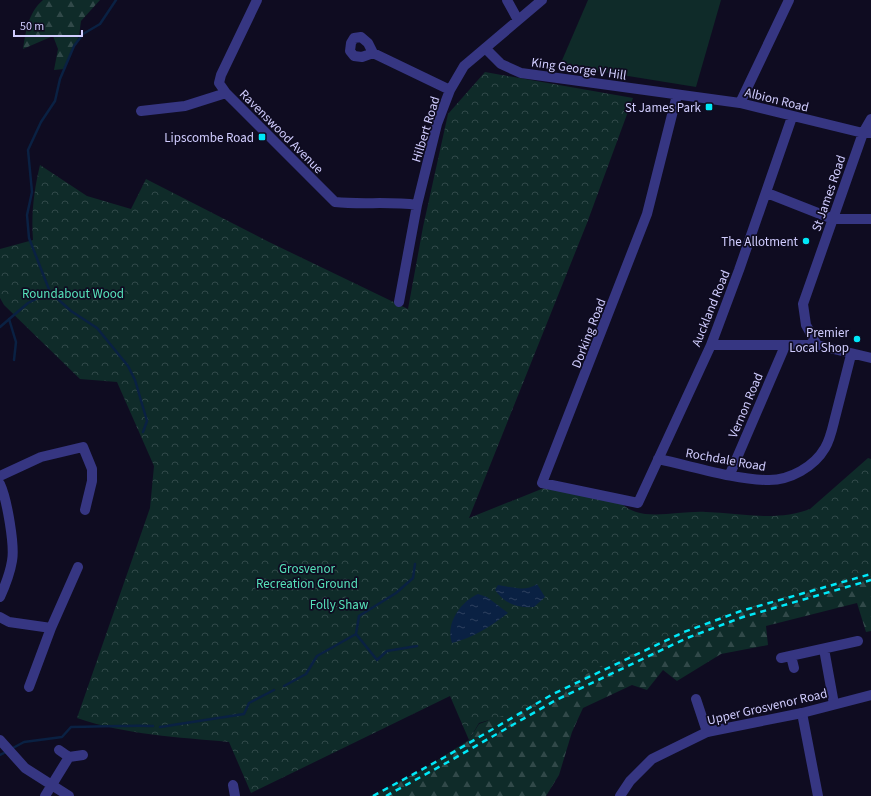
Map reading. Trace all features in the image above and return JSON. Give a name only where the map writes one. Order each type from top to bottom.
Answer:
[{"type":"street","name":"Ravenswood Avenue","points":[[257,0],[221,75],[219,84],[226,93],[335,202],[354,204],[397,202],[416,205]]},
{"type":"street","points":[[507,0],[518,20]]},
{"type":"street","name":"Hilbert Road","points":[[399,302],[416,205],[437,124],[450,90],[464,66],[486,49],[542,0]]},
{"type":"street","points":[[740,103],[789,0]]},
{"type":"street","name":"King George V Hill","points":[[486,49],[501,64],[521,73],[676,95]]},
{"type":"street","points":[[372,53],[450,90]]},
{"type":"street","points":[[141,111],[185,106],[226,93]]},
{"type":"street","name":"Albion Road","points":[[676,95],[740,103],[792,117],[867,133]]},
{"type":"street","name":"Dorking Road","points":[[638,503],[542,483],[647,214],[676,95]]},
{"type":"street","name":"Auckland Road","points":[[638,503],[710,345],[766,193],[792,117]]},
{"type":"street","name":"St James Road","points":[[817,345],[806,325],[803,304],[871,119]]},
{"type":"street","points":[[766,193],[833,219],[871,219]]},
{"type":"street","points":[[710,345],[817,345],[851,355],[871,358]]},
{"type":"street","name":"Vernon Road","points":[[730,474],[784,346]]},
{"type":"street","name":"Rochdale Road","points":[[658,459],[730,474],[769,480],[790,476],[817,459],[829,439],[851,355]]},
{"type":"street","points":[[0,476],[41,457],[83,447],[92,470],[92,481],[85,510]]},
{"type":"street","points":[[0,484],[4,493],[12,543],[13,560],[0,597]]},
{"type":"street","points":[[28,687],[51,628],[78,567]]},
{"type":"street","points":[[0,618],[9,622],[51,628]]},
{"type":"street","points":[[794,668],[786,657],[858,641]]},
{"type":"street","points":[[824,649],[834,704]]},
{"type":"street","name":"Upper Grosvenor Road","points":[[620,796],[630,781],[652,759],[707,732],[802,713],[871,696]]},
{"type":"street","points":[[696,699],[707,732]]},
{"type":"street","points":[[802,713],[818,796]]},
{"type":"street","points":[[2,743],[14,754],[25,768],[68,796]]},
{"type":"street","points":[[59,750],[69,757]]},
{"type":"street","points":[[45,796],[69,757],[83,754]]},
{"type":"street","points":[[233,784],[235,796]]},
{"type":"green space","points":[[43,0],[100,0],[81,21],[79,36],[64,69],[54,70],[58,49],[53,36],[23,49],[28,23],[34,11]]},
{"type":"green space","points":[[588,0],[721,0],[696,87],[560,65]]},
{"type":"green space","name":"Grosvenor Recreation Ground","points":[[485,72],[633,98],[587,223],[469,518],[544,488],[621,503],[632,510],[645,514],[698,512],[758,516],[785,515],[810,509],[868,458],[871,459],[871,574],[738,613],[601,666],[523,710],[479,723],[469,740],[450,696],[251,793],[229,742],[133,732],[96,724],[77,718],[150,508],[154,466],[117,382],[80,379],[4,305],[0,298],[0,249],[33,240],[32,221],[36,184],[40,165],[87,196],[131,209],[146,179],[269,242],[408,309],[423,227],[448,114]]},
{"type":"green space","points":[[871,553],[871,631],[866,632],[857,603],[766,626],[768,645],[721,654],[677,681],[663,670],[647,690],[632,685],[583,708],[572,732],[559,775],[546,796],[370,796],[422,770],[469,740],[479,724],[487,721],[565,674]]},
{"type":"water","points":[[537,584],[545,597],[534,607],[522,607],[507,602],[495,590],[498,585],[513,588],[528,588]]},
{"type":"water","points":[[478,594],[487,597],[508,613],[482,631],[452,643],[450,636],[451,628],[456,614],[466,602]]},
{"type":"waterway","points":[[116,0],[100,24],[83,34],[74,46],[60,79],[55,101],[41,122],[28,150],[32,192],[27,215],[29,238],[50,292],[71,311],[97,328],[128,366],[135,380],[147,421],[143,432]]},
{"type":"waterway","points":[[0,327],[28,303],[50,292]]},
{"type":"waterway","points":[[9,319],[16,342],[14,360]]},
{"type":"waterway","points":[[415,564],[413,578],[396,593],[359,616],[356,634],[377,660],[387,651],[417,646]]},
{"type":"waterway","points":[[284,686],[306,674],[317,656],[356,634]]},
{"type":"waterway","points":[[160,727],[244,714],[249,703],[274,690]]},
{"type":"waterway","points":[[11,749],[24,742],[62,737],[71,727],[153,726]]},
{"type":"waterway","points":[[0,755],[6,752]]},
{"type":"railway","points":[[373,796],[445,757],[553,694],[684,632],[741,611],[871,574]]},
{"type":"railway","points":[[386,796],[556,700],[687,638],[743,617],[871,580]]},
{"type":"place","name":"St James Park","points":[[709,107]]},
{"type":"place","name":"Lipscombe Road","points":[[262,137]]},
{"type":"place","name":"The Allotment","points":[[806,241]]},
{"type":"place","name":"Premier Local Shop","points":[[857,339]]},
{"type":"park label","name":"Roundabout Wood","points":[[73,293]]},
{"type":"park label","name":"Folly Shaw","points":[[339,604]]}]
